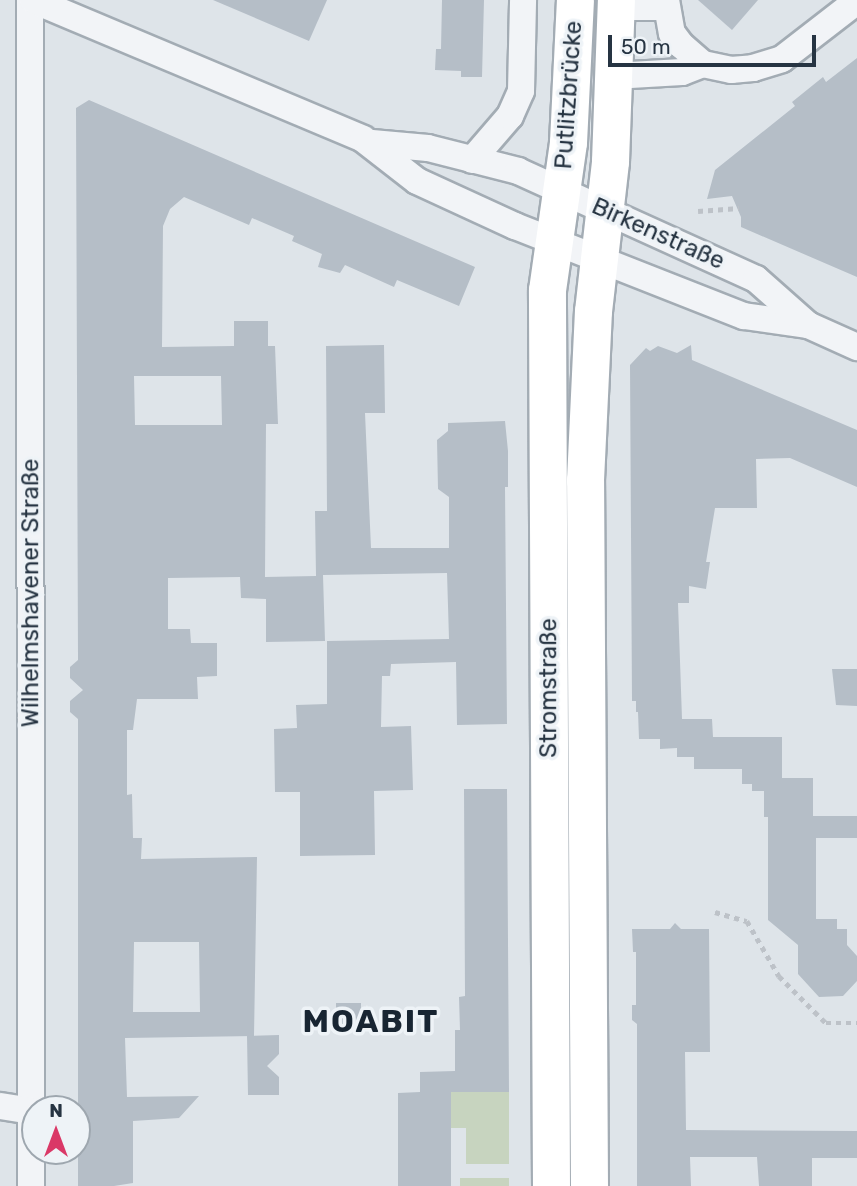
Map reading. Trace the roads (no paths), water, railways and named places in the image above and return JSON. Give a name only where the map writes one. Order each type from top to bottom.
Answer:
[{"type":"main road","name":"Putlitzbrücke","points":[[561,190],[568,134],[575,0]]},
{"type":"main road","name":"Putlitzbrücke","points":[[604,210],[616,4]]},
{"type":"main road","name":"Stromstraße","points":[[551,1186],[547,290],[561,190]]},
{"type":"main road","name":"Stromstraße","points":[[589,1186],[585,480],[598,260],[604,210]]},
{"type":"street","name":"Birkenstraße","points":[[32,0],[372,144],[416,181],[598,260],[744,316],[808,325],[857,347]]},
{"type":"street","name":"Wilhelmshavener Straße","points":[[31,1095],[32,0]]},
{"type":"street","points":[[472,160],[510,116],[521,91],[523,0]]},
{"type":"street","points":[[616,4],[666,4],[671,33],[704,64],[731,70],[753,68],[782,59],[857,1]]},
{"type":"street","points":[[613,76],[682,72],[704,64]]},
{"type":"street","name":"Birkenstraße","points":[[372,144],[428,148],[518,171],[756,279],[808,325]]},
{"type":"street","points":[[0,1106],[21,1109]]},
{"type":"street","name":"Wilhelmshavener Straße","points":[[31,1165],[31,1186]]},
{"type":"district","name":"MOABIT","points":[[371,1021]]}]
